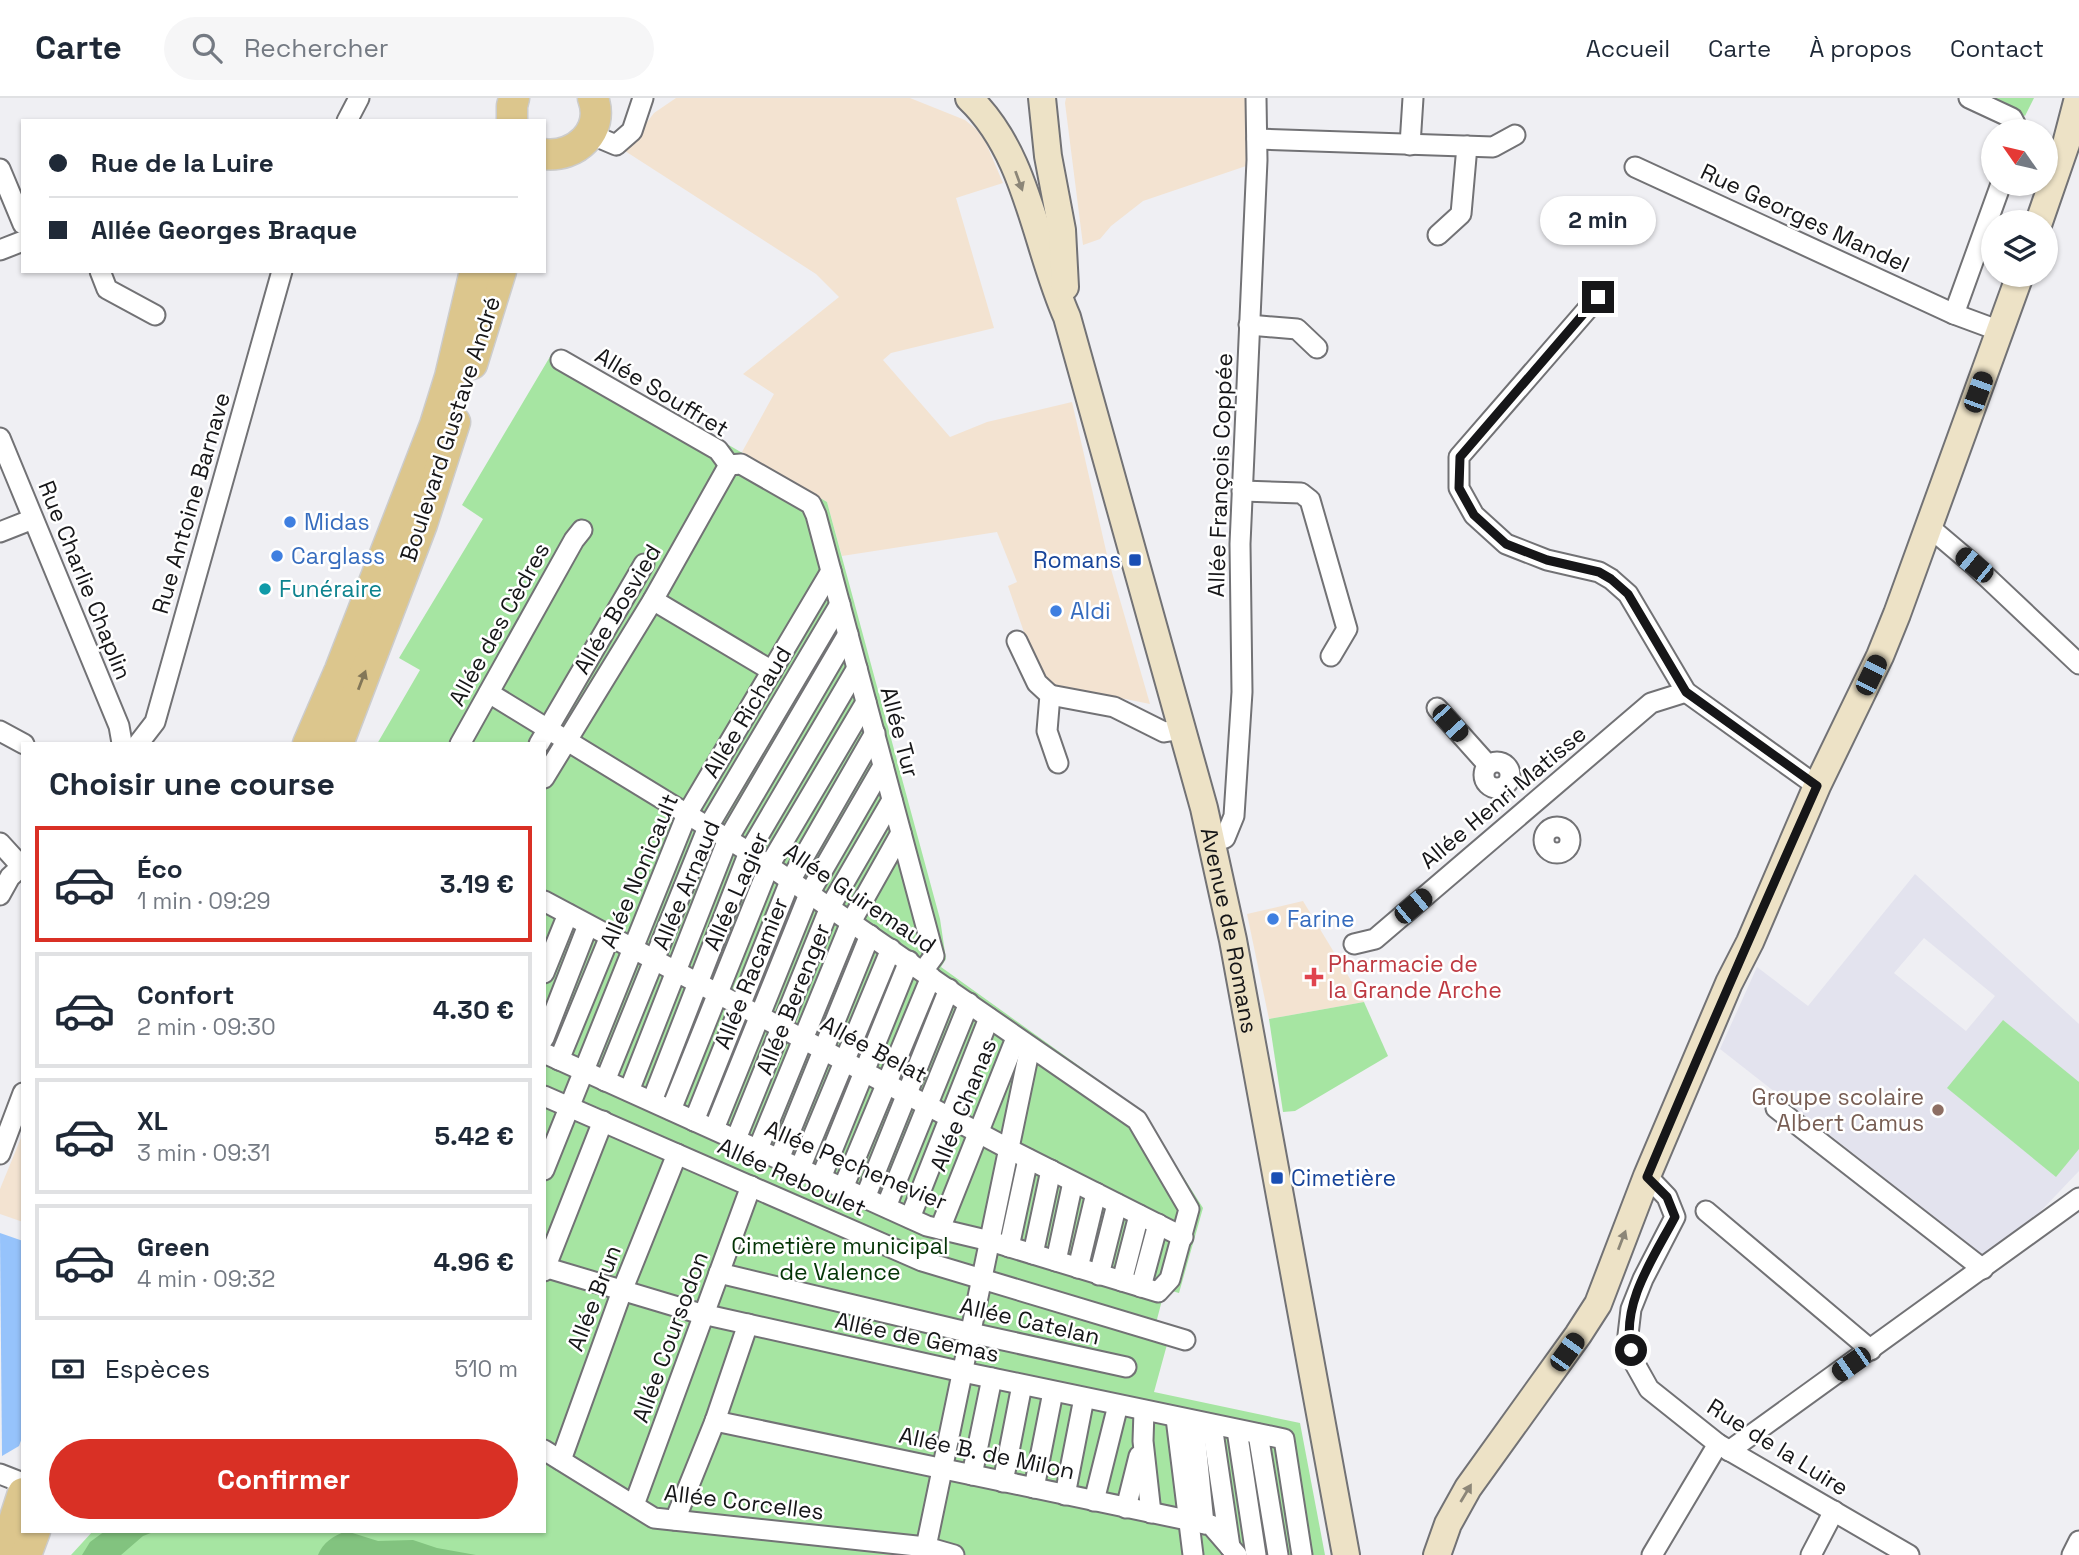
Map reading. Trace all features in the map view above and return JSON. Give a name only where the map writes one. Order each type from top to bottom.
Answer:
[{"type":"main road","name":"Avenue de Romans","points":[[969,98],[1000,136],[1014,166],[1067,317],[1213,842],[1234,940],[1346,1555]]},
{"type":"main road","name":"Avenue de Romans","points":[[1042,98],[1048,156],[1062,230],[1067,317]]},
{"type":"main road","points":[[2043,210],[2066,144],[2073,105]]},
{"type":"main road","points":[[549,159],[570,152],[582,144],[599,112]]},
{"type":"main road","name":"Boulevard Gustave André","points":[[309,742],[340,670],[435,425],[450,377],[475,273]]},
{"type":"main road","name":"Boulevard Gustave André","points":[[339,742],[426,512],[500,273]]},
{"type":"main road","points":[[1437,1555],[1448,1524],[1468,1488],[1598,1304],[1647,1177],[1783,863],[1898,614],[2016,287]]},
{"type":"main road","points":[[3,1555],[21,1499]]},
{"type":"main road","points":[[25,1555],[32,1533]]},
{"type":"street","points":[[348,119],[359,98]]},
{"type":"street","points":[[599,112],[616,145],[632,131],[643,98]]},
{"type":"street","name":"Allée François Coppée","points":[[1213,842],[1225,838],[1234,816],[1242,692],[1242,491],[1257,139],[1256,98]]},
{"type":"street","points":[[1410,145],[1413,98]]},
{"type":"street","points":[[1969,98],[2013,119]]},
{"type":"street","points":[[1257,139],[1493,147],[1516,135]]},
{"type":"street","points":[[1438,235],[1461,214],[1466,146]]},
{"type":"street","name":"Rue Georges Mandel","points":[[1635,167],[1954,314],[2000,331]]},
{"type":"street","points":[[0,169],[21,219]]},
{"type":"street","points":[[1954,314],[1997,196]]},
{"type":"street","points":[[0,250],[21,242]]},
{"type":"street","points":[[101,273],[107,289],[155,315]]},
{"type":"street","name":"Rue Antoine Barnave","points":[[126,742],[155,722],[281,273]]},
{"type":"street","points":[[1598,297],[1460,457],[1459,488],[1474,515],[1506,544],[1547,560],[1599,572],[1611,579],[1628,594],[1686,692],[1817,786]]},
{"type":"street","points":[[1250,325],[1297,329],[1317,348]]},
{"type":"street","name":"Allée Souffret","points":[[561,360],[718,450],[729,465],[741,464],[811,504]]},
{"type":"street","name":"Rue Charlie Chaplin","points":[[0,438],[125,742]]},
{"type":"street","name":"Allée Bosvied","points":[[546,775],[653,600],[729,465]]},
{"type":"street","points":[[1242,491],[1301,493],[1310,500],[1347,629],[1331,656]]},
{"type":"street","name":"Allée Tur","points":[[811,504],[934,956],[921,970]]},
{"type":"street","points":[[0,532],[33,519]]},
{"type":"street","points":[[1928,526],[2079,663]]},
{"type":"street","name":"Allée des Cèdres","points":[[461,742],[582,530]]},
{"type":"street","points":[[543,736],[644,565]]},
{"type":"street","name":"Allée Nonicault","points":[[546,1165],[687,814],[831,571]]},
{"type":"street","points":[[653,600],[772,671]]},
{"type":"street","name":"Allée Richaud","points":[[605,1081],[708,827],[840,604]]},
{"type":"street","name":"Allée Arnaud","points":[[629,1091],[728,839],[848,634]]},
{"type":"street","points":[[1017,641],[1037,682],[1050,695],[1114,707],[1164,732],[1182,729]]},
{"type":"street","points":[[652,1101],[749,852],[857,668]]},
{"type":"street","name":"Allée Henri Matisse","points":[[1354,944],[1375,939],[1651,703],[1686,692]]},
{"type":"street","name":"Allée Guiremaud","points":[[489,693],[543,736],[566,740],[749,852],[1137,1120],[1189,1209],[1183,1237]]},
{"type":"street","points":[[1050,695],[1047,731],[1058,763]]},
{"type":"street","name":"Allée Lagier","points":[[671,1110],[769,866],[866,702]]},
{"type":"street","points":[[1437,708],[1488,765],[1484,775],[1487,784],[1497,789],[1507,785],[1547,830]]},
{"type":"street","points":[[0,731],[21,742]]},
{"type":"street","points":[[694,1121],[790,881],[875,733]]},
{"type":"street","name":"Allée Racamier","points":[[714,1129],[809,894],[883,766]]},
{"type":"street","points":[[736,1139],[830,907],[892,800]]},
{"type":"street","name":"Allée Berenger","points":[[758,1149],[851,922],[901,833]]},
{"type":"street","points":[[0,843],[21,865]]},
{"type":"street","points":[[0,895],[10,877],[21,867]]},
{"type":"street","name":"Allée Belat","points":[[546,903],[978,1133],[1183,1237]]},
{"type":"street","points":[[546,968],[568,914]]},
{"type":"street","points":[[546,1033],[589,925]]},
{"type":"street","points":[[779,1159],[870,935]]},
{"type":"street","points":[[552,1057],[610,936]]},
{"type":"street","points":[[800,1168],[891,949]]},
{"type":"street","points":[[821,1178],[864,1072],[921,970]]},
{"type":"street","points":[[843,1188],[886,1084],[921,970]]},
{"type":"street","points":[[865,1198],[949,989]]},
{"type":"street","points":[[886,1207],[969,1003]]},
{"type":"street","points":[[910,1218],[989,1018]]},
{"type":"street","points":[[926,1547],[1009,1149],[1023,1042]]},
{"type":"street","name":"Allée Chanas","points":[[940,1229],[978,1133],[1023,1042]]},
{"type":"street","name":"Allée Pechenevier","points":[[552,1057],[910,1218],[1140,1287]]},
{"type":"street","name":"Allée Reboulet","points":[[546,1097],[922,1261],[1185,1340]]},
{"type":"street","points":[[0,1154],[21,1098]]},
{"type":"street","points":[[1776,1108],[1983,1269]]},
{"type":"street","points":[[546,1265],[603,1121]]},
{"type":"street","name":"Allée Brun","points":[[552,1455],[677,1154]]},
{"type":"street","points":[[1009,1247],[1028,1159]]},
{"type":"street","points":[[1033,1254],[1051,1170]]},
{"type":"street","name":"Rue de la Luire","points":[[1647,1177],[1667,1197],[1675,1217],[1643,1279],[1631,1309],[1628,1335],[1634,1364],[1649,1389],[1724,1448],[1909,1555]]},
{"type":"street","points":[[1056,1261],[1073,1182]]},
{"type":"street","name":"Allée Coursodon","points":[[634,1505],[751,1186]]},
{"type":"street","points":[[1078,1268],[1096,1193]]},
{"type":"street","points":[[1652,1555],[1724,1448],[1871,1350],[2079,1198]]},
{"type":"street","points":[[1100,1275],[1117,1203]]},
{"type":"street","points":[[1706,1211],[1871,1350]]},
{"type":"street","points":[[1139,1214],[1140,1287]]},
{"type":"street","points":[[1140,1287],[1158,1224]]},
{"type":"street","points":[[1140,1287],[1170,1279],[1183,1237]]},
{"type":"street","name":"Allée de Gemas","points":[[546,1268],[698,1313],[1284,1440],[1302,1555]]},
{"type":"street","name":"Allée Catelan","points":[[719,1273],[1126,1367]]},
{"type":"street","points":[[675,1520],[715,1421],[748,1324]]},
{"type":"street","points":[[972,1475],[992,1378]]},
{"type":"street","points":[[1003,1482],[1022,1385]]},
{"type":"street","points":[[1034,1488],[1053,1391]]},
{"type":"street","points":[[1065,1495],[1084,1398]]},
{"type":"street","points":[[1094,1501],[1118,1405]]},
{"type":"street","points":[[1144,1411],[1143,1441],[1151,1513]]},
{"type":"street","name":"Allée B. de Milon","points":[[715,1421],[1196,1522]]},
{"type":"street","points":[[1193,1555],[1196,1522],[1194,1422]]},
{"type":"street","points":[[1194,1422],[1233,1551]]},
{"type":"street","points":[[1237,1430],[1256,1555]]},
{"type":"street","points":[[1258,1434],[1278,1555]]},
{"type":"street","points":[[1126,1508],[1143,1441]]},
{"type":"street","name":"Allée Corcelles","points":[[552,1455],[654,1518],[926,1547],[954,1555]]},
{"type":"street","points":[[0,1474],[21,1482]]},
{"type":"street","points":[[1811,1555],[1833,1511]]},
{"type":"street","points":[[1196,1522],[1211,1525],[1233,1551]]},
{"type":"street","points":[[2072,1555],[2079,1541]]},
{"type":"shaded area","points":[[676,98],[910,98],[965,120],[976,129],[986,143],[1003,183],[956,198],[994,328],[891,353],[883,360],[950,437],[987,422],[1072,402],[1107,555],[1150,704],[1047,683],[1026,638],[1008,586],[1017,582],[997,532],[842,556],[827,502],[742,452],[774,394],[743,374],[839,297],[816,274],[625,151],[654,113]]},
{"type":"shaded area","points":[[1066,98],[1249,98],[1249,165],[1143,201],[1111,226],[1100,239],[1083,245]]},
{"type":"shaded area","name":"Groupe scolaire Albert Camus","points":[[1915,874],[2079,1024],[2079,1171],[2038,1214],[1983,1255],[1720,1049],[1757,967],[1808,1006]],"holes":[[[1924,938],[1995,996],[1966,1031],[1894,973]]]},
{"type":"shaded area","points":[[1303,901],[1364,1002],[1269,1019],[1247,914]]},
{"type":"shaded area","points":[[21,1138],[21,1221],[0,1214],[0,1189]]},
{"type":"green space","points":[[1988,98],[2034,98],[2025,116]]},
{"type":"green space","name":"Cimetière municipal de Valence","points":[[563,349],[827,502],[940,919],[946,959],[941,967],[1139,1109],[1148,1121],[1203,1208],[1179,1293],[1165,1289],[1156,1323],[1171,1330],[1154,1392],[1300,1423],[1325,1555],[71,1555],[91,1533],[546,1533],[546,742],[378,742],[420,670],[399,658],[483,519],[462,505],[551,355]]},
{"type":"green space","points":[[1364,1002],[1388,1056],[1295,1111],[1283,1112],[1269,1019]]},
{"type":"green space","points":[[2003,1020],[2079,1082],[2079,1149],[2056,1177],[1947,1088]]},
{"type":"green space","points":[[102,1533],[151,1533],[143,1536],[121,1555],[82,1555],[90,1542]]},
{"type":"green space","points":[[352,1533],[378,1541],[413,1540],[437,1548],[476,1555],[318,1555],[323,1546],[337,1535]]},
{"type":"water","points":[[0,1233],[21,1240],[21,1440],[19,1446],[2,1456]]},
{"type":"place","name":"Midas","points":[[290,522]]},
{"type":"place","name":"Carglass","points":[[277,556]]},
{"type":"place","name":"Romans","points":[[1135,560]]},
{"type":"place","name":"Funéraire","points":[[265,589]]},
{"type":"place","name":"Aldi","points":[[1056,611]]},
{"type":"place","name":"Farine","points":[[1273,919]]},
{"type":"place","name":"Pharmacie de la Grande Arche","points":[[1314,977]]},
{"type":"place","name":"Groupe scolaire Albert Camus","points":[[1938,1110]]},
{"type":"place","name":"Cimetière","points":[[1277,1178]]},
{"type":"route","points":[[1598,297],[1460,457],[1459,488],[1474,515],[1506,544],[1547,560],[1599,572],[1611,579],[1628,594],[1686,692],[1817,786],[1750,942],[1729,983],[1647,1177],[1667,1197],[1675,1217],[1643,1279],[1631,1309],[1628,1335],[1631,1350]]}]
